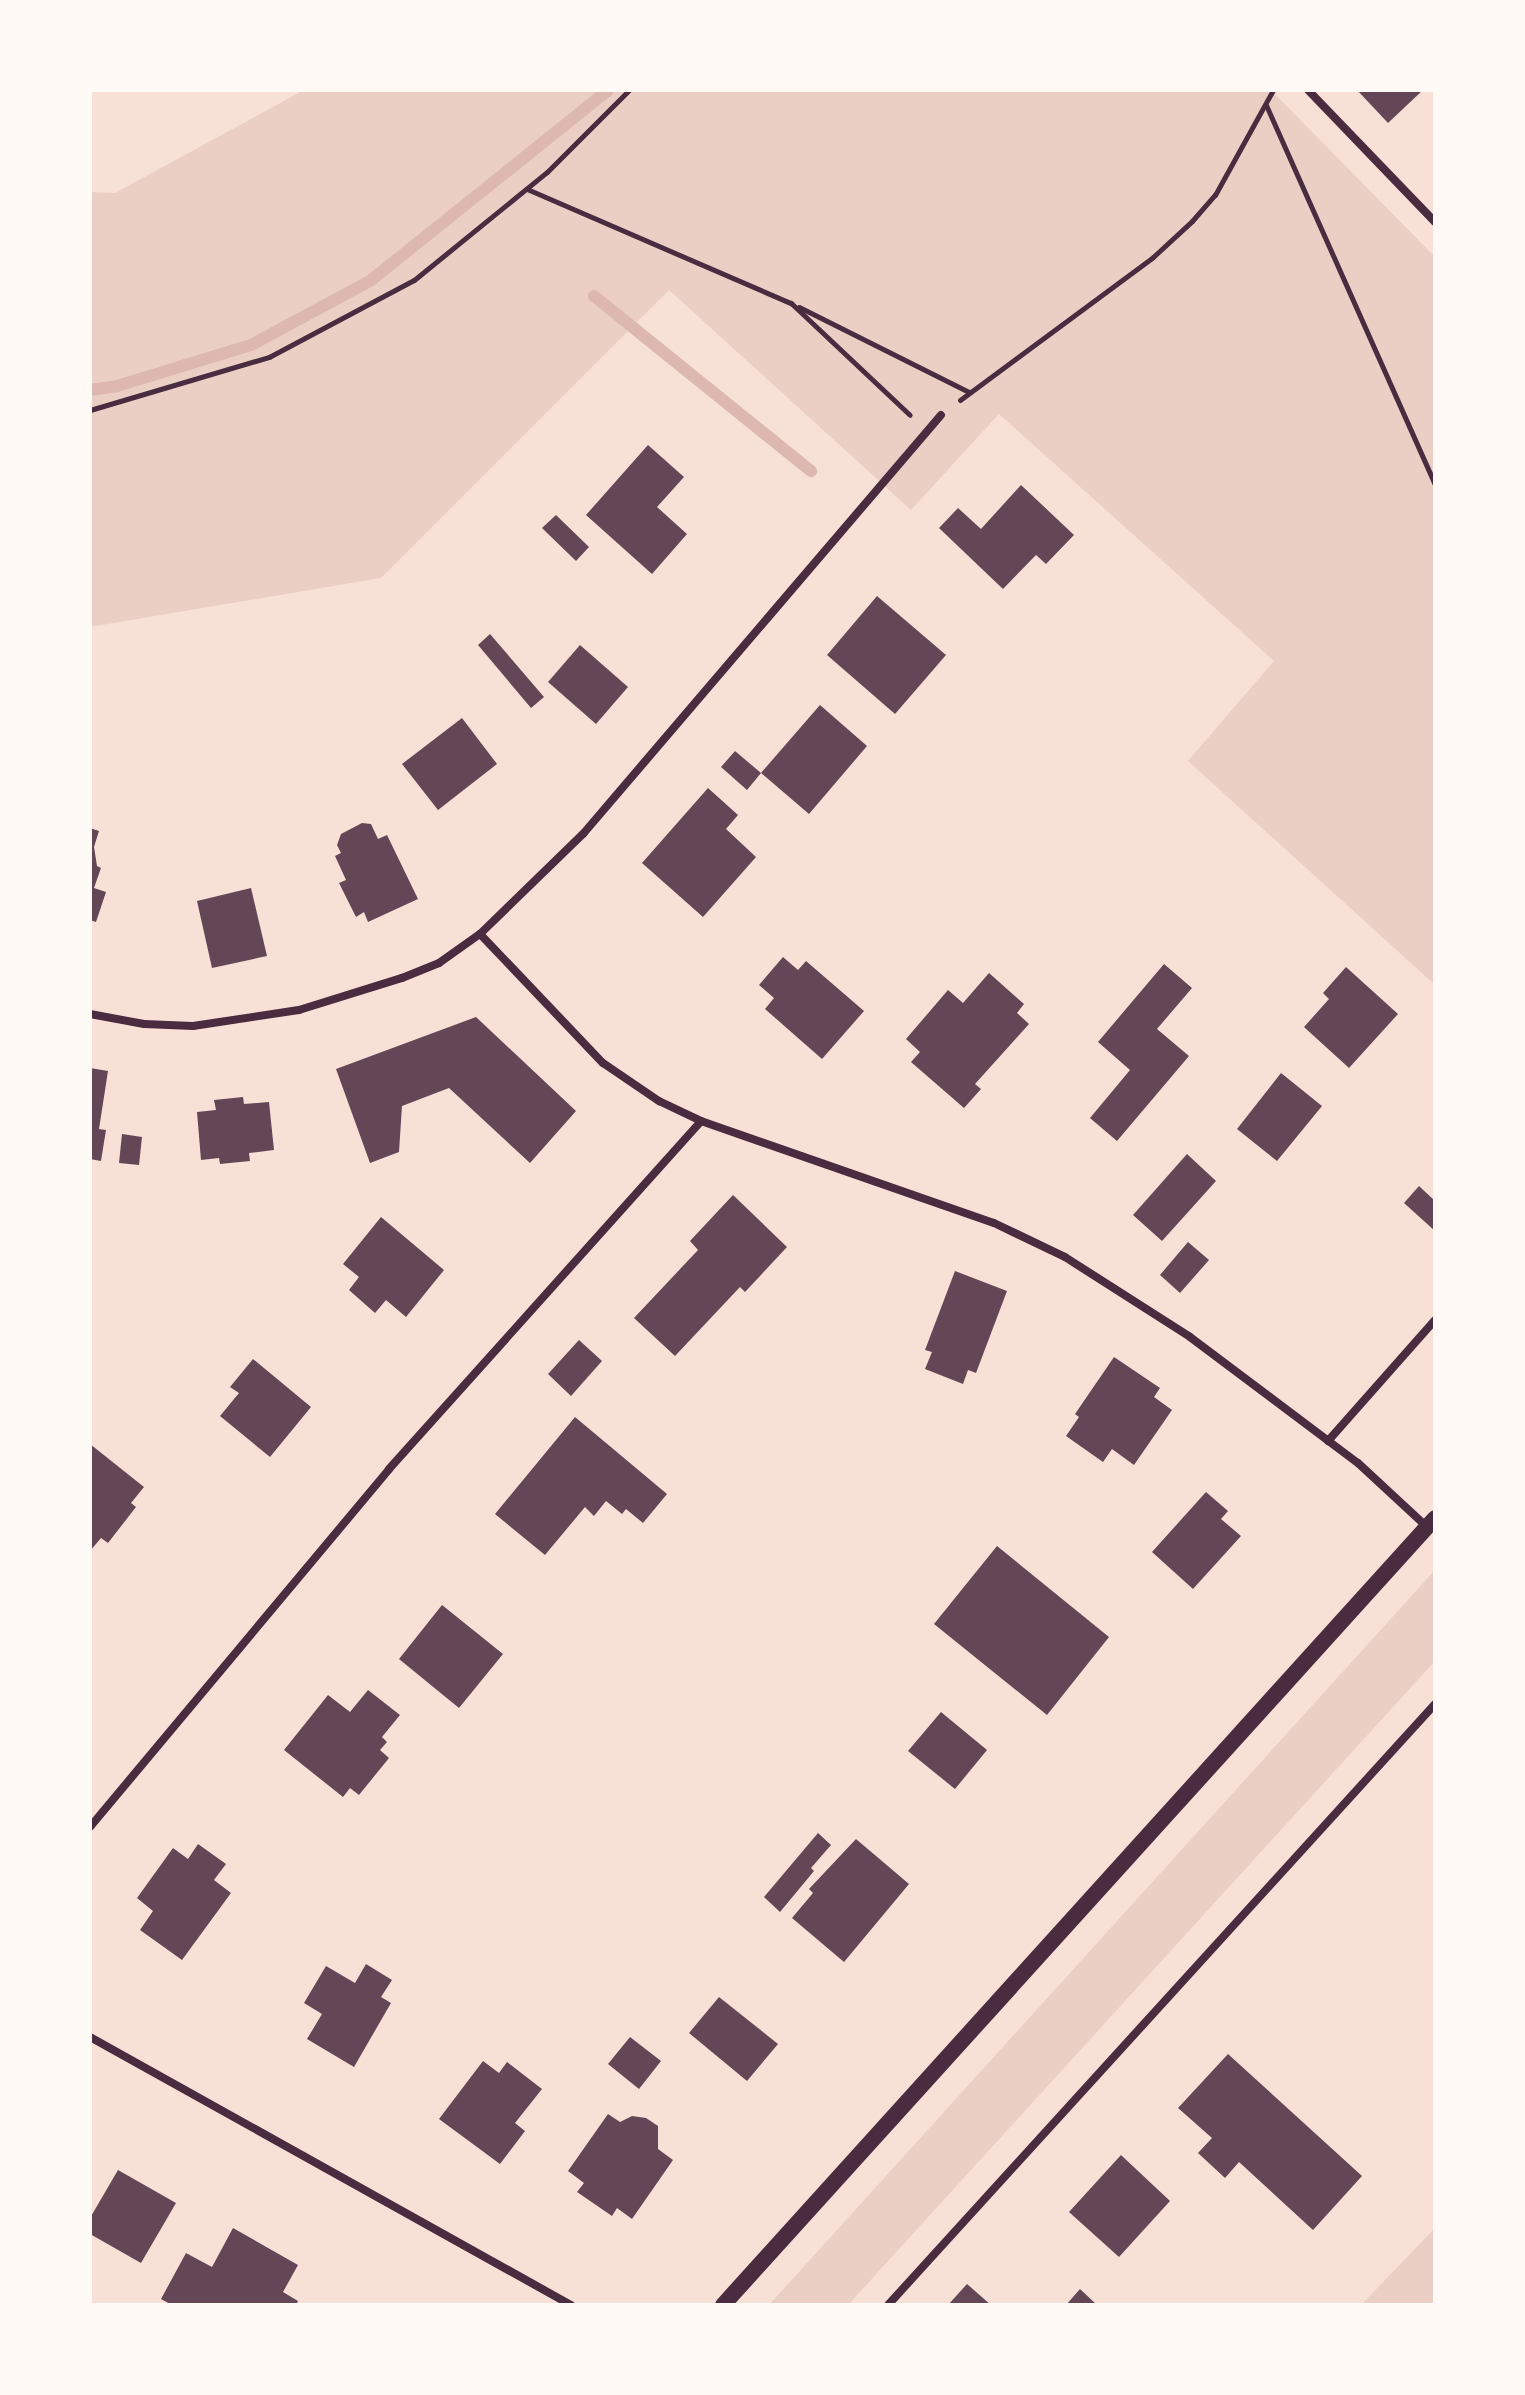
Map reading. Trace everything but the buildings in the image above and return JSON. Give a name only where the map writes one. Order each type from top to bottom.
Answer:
[{"type":"main road","points":[[723,2305],[1431,1522]]},
{"type":"street","points":[[1308,90],[1435,222]]},
{"type":"street","points":[[90,1014],[144,1024],[193,1026],[299,1010],[439,963],[480,934],[583,834],[941,415]]},
{"type":"street","points":[[480,934],[603,1063],[659,1101],[701,1121],[994,1223],[1065,1257],[1190,1337],[1431,1522]]},
{"type":"street","points":[[90,1827],[389,1469],[701,1121]]},
{"type":"street","points":[[1328,1441],[1435,1320]]},
{"type":"street","points":[[888,2305],[1435,1704]]},
{"type":"street","points":[[90,2037],[571,2305]]},
{"type":"path","points":[[90,410],[269,357],[414,280],[527,189],[629,90]]},
{"type":"path","points":[[941,415],[1111,290],[1192,221],[1215,195],[1273,90]]},
{"type":"path","points":[[1266,105],[1435,484]]},
{"type":"path","points":[[527,189],[791,303],[970,392]]},
{"type":"path","points":[[791,303],[927,431]]},
{"type":"shaded area","points":[[304,90],[1271,90],[1435,257],[1435,985],[1188,761],[1274,661],[999,414],[911,510],[669,290],[381,578],[90,627],[90,192],[115,193]]},
{"type":"shaded area","points":[[1435,1570],[1435,1661],[848,2305],[769,2305]]},
{"type":"shaded area","points":[[1435,2228],[1435,2305],[1361,2305]]},
{"type":"waterway","points":[[90,390],[117,386],[251,345],[370,281],[608,90]]},
{"type":"waterway","points":[[594,296],[811,471]]}]
